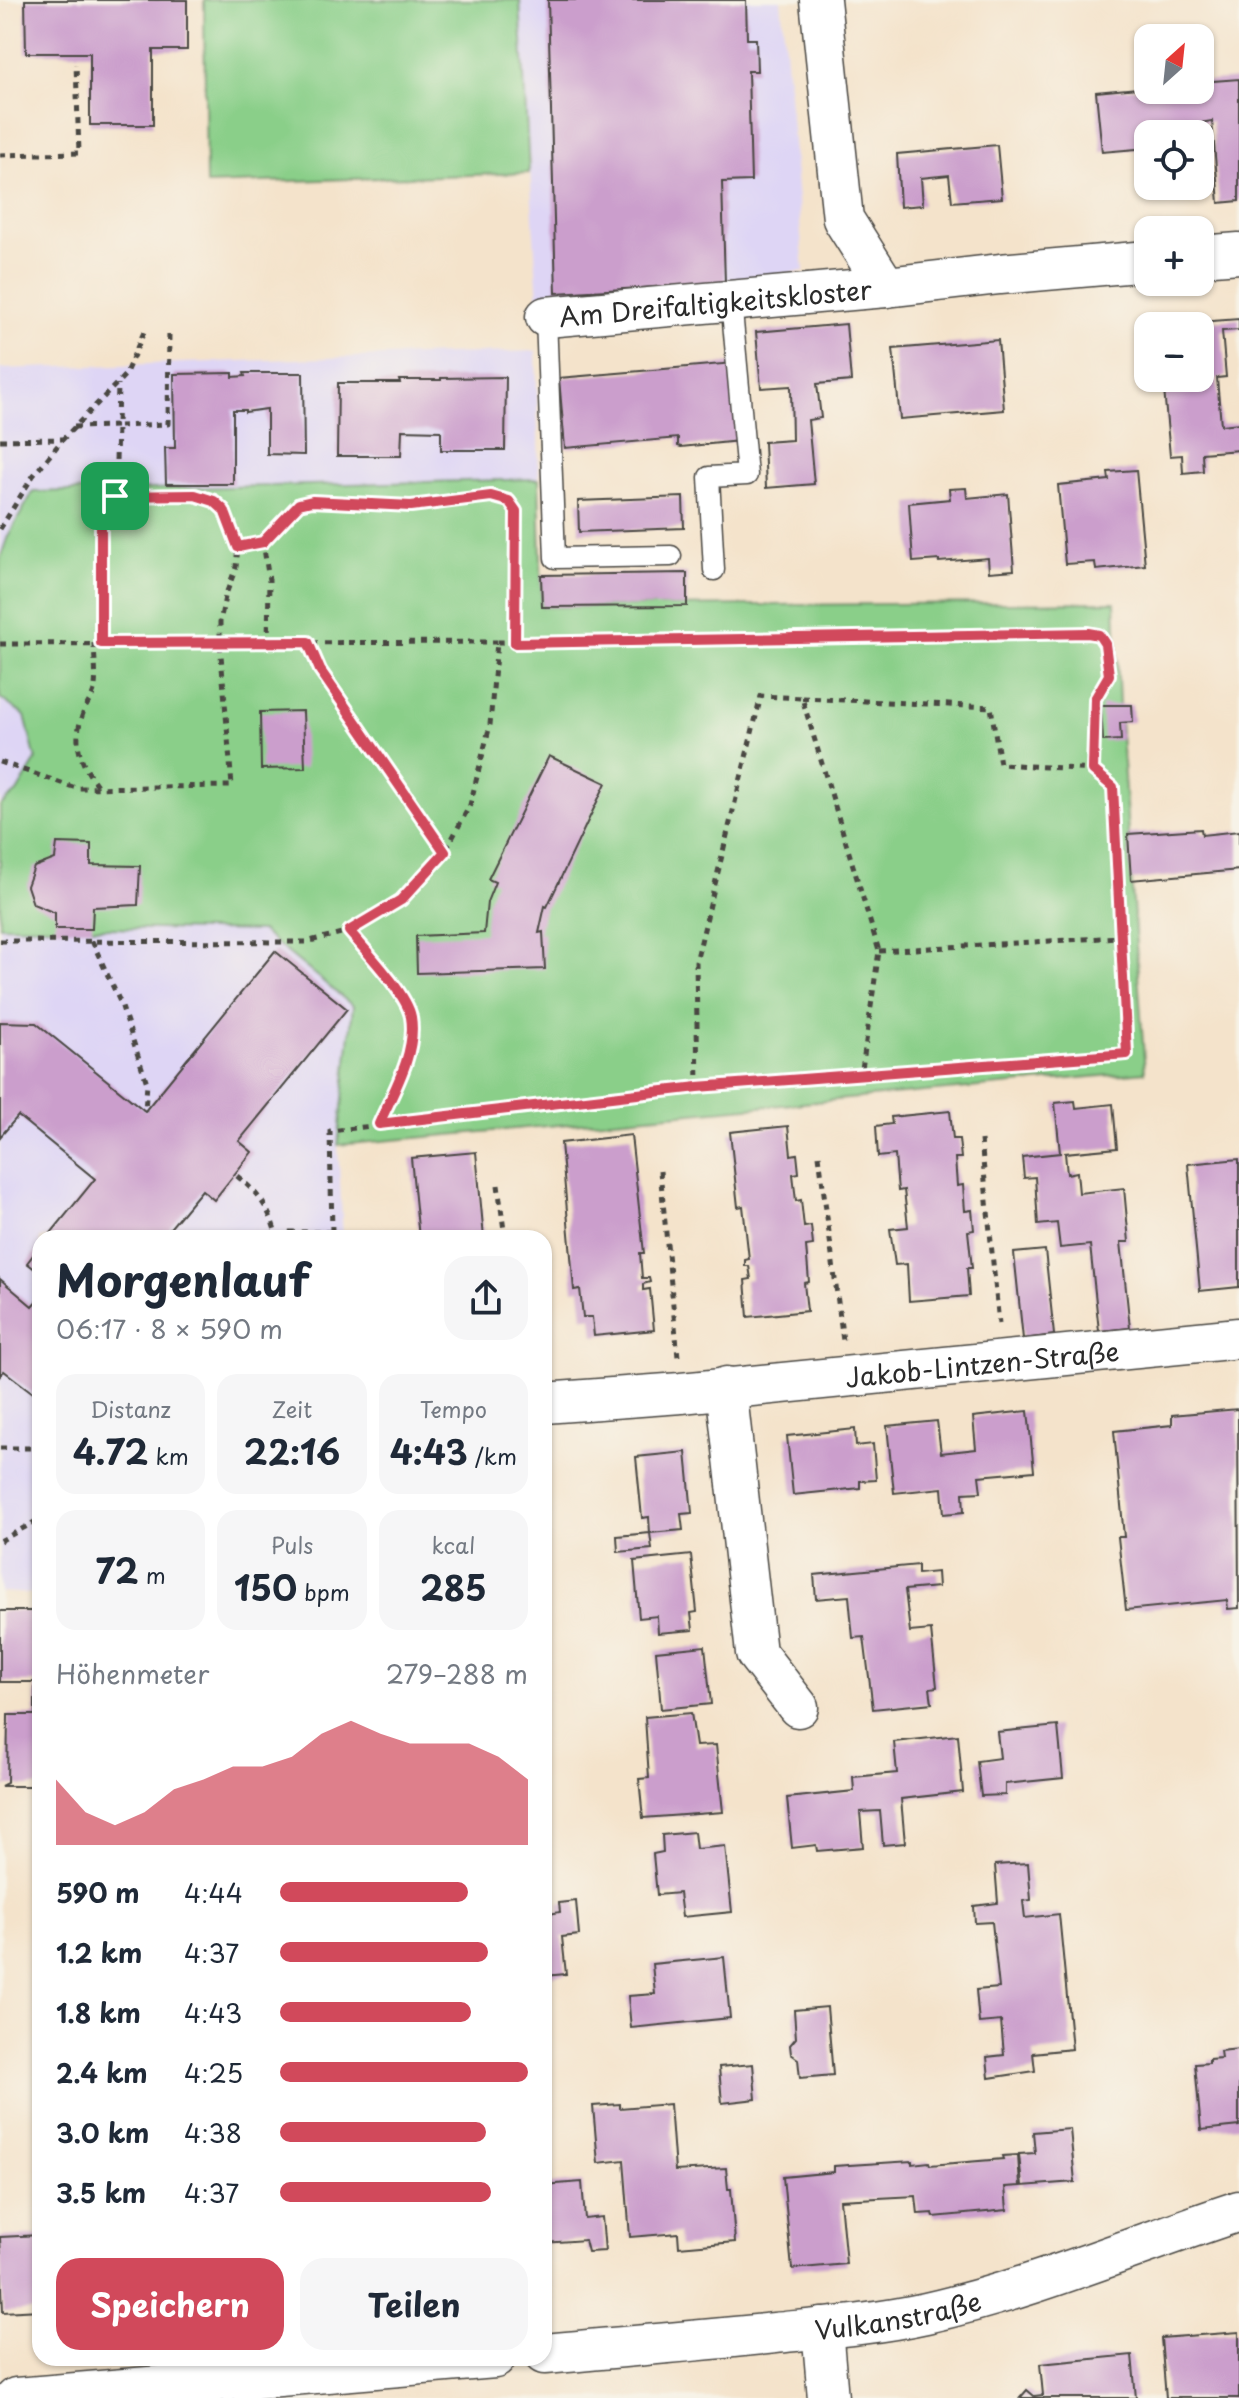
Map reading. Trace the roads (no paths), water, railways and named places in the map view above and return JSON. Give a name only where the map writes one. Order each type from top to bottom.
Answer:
[{"type":"street","name":"Am Dreifaltigkeitskloster","points":[[820,0],[843,219],[886,287]]},
{"type":"street","points":[[1214,255],[1239,253]]},
{"type":"street","name":"Am Dreifaltigkeitskloster","points":[[546,317],[1134,262]]},
{"type":"street","name":"Jakob-Lintzen-Straße","points":[[552,1402],[681,1393],[1239,1338]]},
{"type":"street","points":[[726,1387],[756,1653],[798,1707]]},
{"type":"street","name":"Vulkanstraße","points":[[552,2353],[878,2322],[971,2302],[1239,2211]]},
{"type":"street","points":[[822,2328],[828,2398]]},
{"type":"street","points":[[16,2398],[252,2369],[318,2366]]},
{"type":"lane","points":[[714,570],[709,477],[747,475],[731,300]]},
{"type":"lane","points":[[546,317],[555,558],[671,556]]}]
